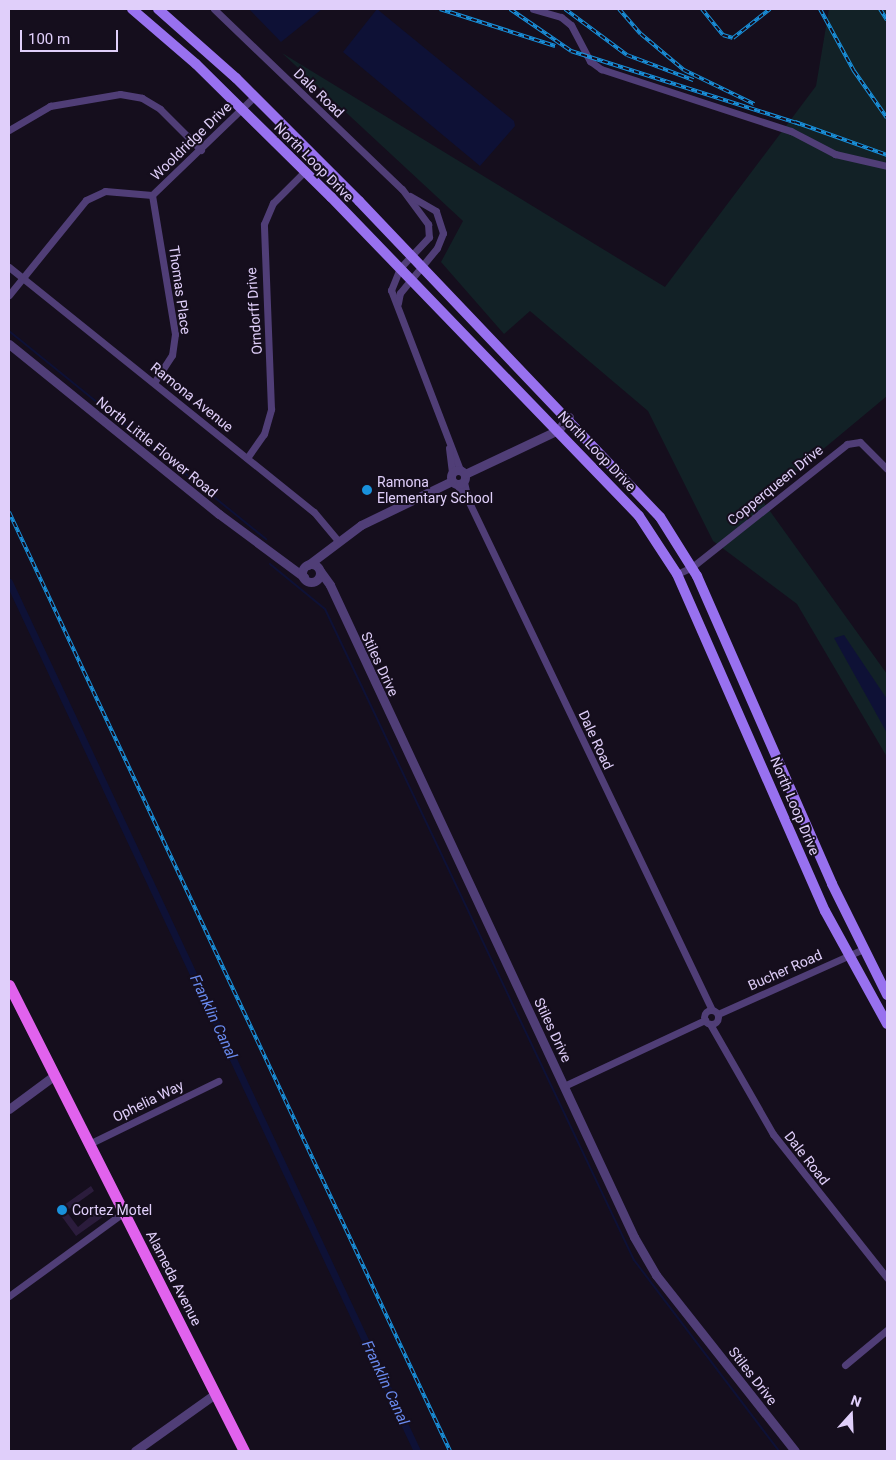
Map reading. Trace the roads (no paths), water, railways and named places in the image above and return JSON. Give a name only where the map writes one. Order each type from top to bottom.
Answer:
[{"type":"main road","name":"North Loop Drive","points":[[158,9],[255,96],[638,489],[692,567],[863,948],[887,995]]},
{"type":"main road","name":"North Loop Drive","points":[[138,11],[242,109],[400,268],[633,509],[677,574],[847,956],[887,1024]]},
{"type":"main road","points":[[762,764],[777,758]]},
{"type":"main road","name":"Alameda Avenue","points":[[9,985],[244,1451]]},
{"type":"street","name":"Dale Road","points":[[214,9],[407,194],[430,231],[412,256],[400,268],[391,283],[392,296],[398,303],[458,477],[468,500],[722,1042],[765,1122],[886,1275]]},
{"type":"street","points":[[533,9],[561,18],[570,26],[590,61],[602,69],[790,131],[835,154],[887,166]]},
{"type":"street","points":[[9,130],[50,106],[120,94],[142,98],[160,109],[201,150]]},
{"type":"street","name":"Wooldridge Drive","points":[[9,295],[92,196],[110,191],[152,195],[201,150],[255,96]]},
{"type":"street","name":"Orndorff Drive","points":[[248,458],[264,434],[271,409],[264,224],[273,203],[304,172]]},
{"type":"street","name":"Dale Road","points":[[398,303],[411,280],[440,242],[442,224],[432,207],[407,194]]},
{"type":"street","name":"Thomas Place","points":[[152,195],[175,334],[172,355],[154,383]]},
{"type":"street","name":"Ramona Avenue","points":[[9,268],[314,512],[340,542]]},
{"type":"street","name":"North Little Flower Road","points":[[9,344],[307,580]]},
{"type":"street","points":[[307,566],[361,525],[558,430],[568,417]]},
{"type":"street","name":"Copperqueen Drive","points":[[677,574],[692,567],[848,444],[860,442],[887,469]]},
{"type":"street","points":[[307,580],[318,578],[322,555]]},
{"type":"street","points":[[307,566],[307,580]]},
{"type":"street","points":[[290,568],[307,566],[319,570]]},
{"type":"street","name":"Stiles Drive","points":[[319,570],[656,1275],[796,1451]]},
{"type":"street","points":[[307,580],[331,592]]},
{"type":"street","name":"Bucher Road","points":[[564,1086],[863,948]]},
{"type":"street","points":[[9,1109],[55,1075]]},
{"type":"street","name":"Ophelia Way","points":[[89,1144],[218,1081]]},
{"type":"street","points":[[9,1296],[123,1213]]},
{"type":"street","points":[[845,1365],[887,1330]]},
{"type":"street","points":[[135,1451],[215,1394]]},
{"type":"waterway","points":[[9,331],[266,539]]},
{"type":"waterway","points":[[270,564],[325,609],[634,1260],[779,1451]]},
{"type":"waterway","name":"Franklin Canal","points":[[9,582],[417,1451]]},
{"type":"railway","points":[[440,9],[555,46]]},
{"type":"railway","points":[[510,9],[571,51],[800,124]]},
{"type":"railway","points":[[565,9],[627,55],[693,80]]},
{"type":"railway","points":[[619,9],[641,34],[684,70],[754,104]]},
{"type":"railway","points":[[702,9],[723,35],[733,38],[770,9]]},
{"type":"railway","points":[[820,9],[854,71],[887,118]]},
{"type":"railway","points":[[880,9],[887,20]]},
{"type":"railway","points":[[795,122],[887,155]]},
{"type":"railway","points":[[9,512],[450,1451]]},
{"type":"place","name":"Ramona Elementary School","points":[[367,490]]},
{"type":"place","name":"Cortez Motel","points":[[62,1210]]}]
